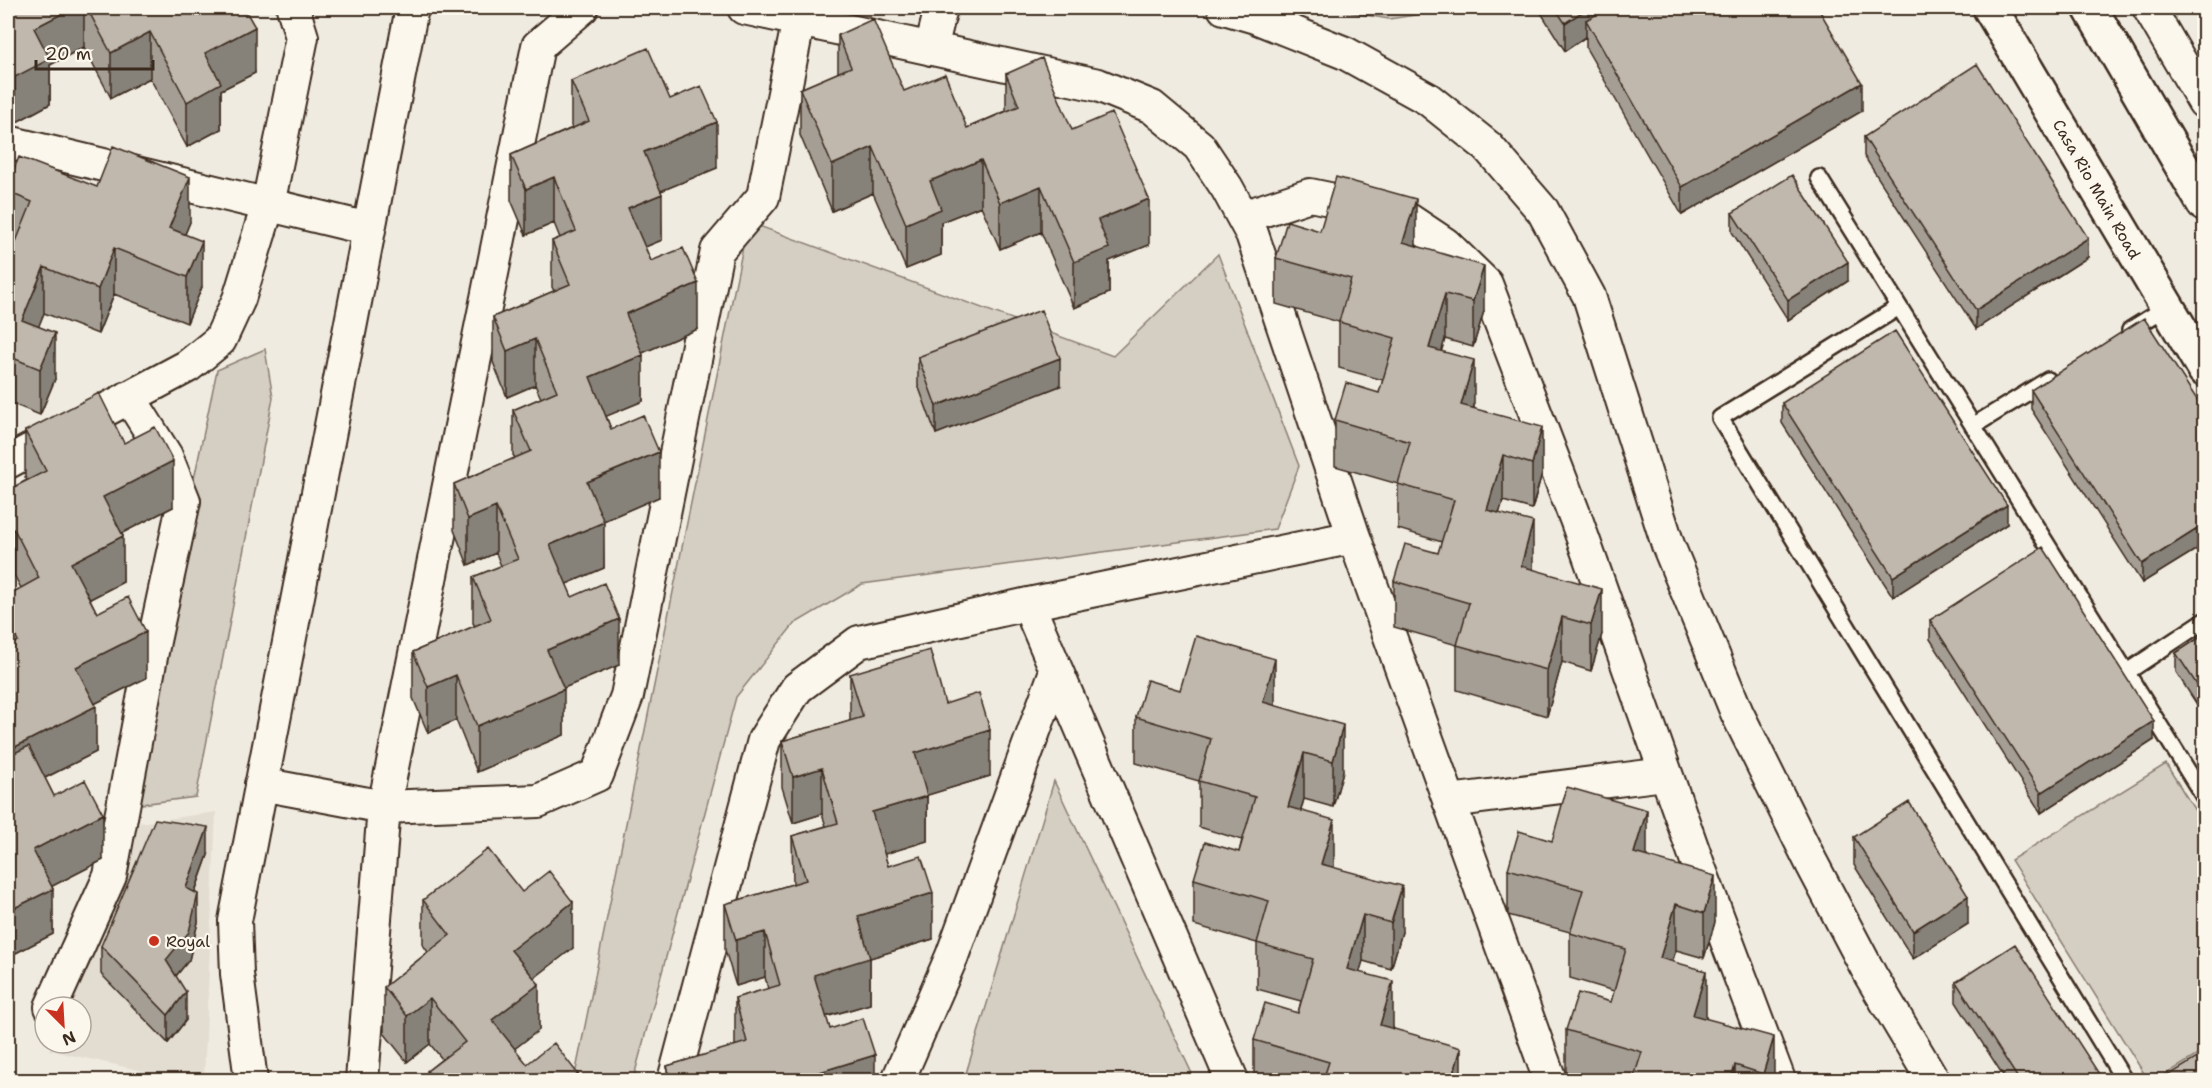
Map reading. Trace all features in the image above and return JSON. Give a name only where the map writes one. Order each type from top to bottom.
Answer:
[{"type":"street","points":[[8,462],[188,366],[220,340],[239,299],[268,205],[302,37],[293,8]]},
{"type":"street","points":[[251,1080],[237,974],[235,921],[412,8]]},
{"type":"street","points":[[362,1080],[384,807],[538,46],[582,8]]},
{"type":"street","points":[[744,8],[1098,85],[1152,107],[1199,146],[1227,188],[1252,234],[1354,537],[1550,1080]]},
{"type":"street","points":[[931,49],[941,8]]},
{"type":"street","points":[[1224,8],[1255,17],[1345,54],[1428,99],[1488,147],[1544,211],[1589,296],[1668,545],[1737,713],[1871,976],[1933,1080]]},
{"type":"street","name":"Casa Rio Main Road","points":[[1990,8],[2205,369]]},
{"type":"street","points":[[2090,8],[2205,204]]},
{"type":"street","points":[[2149,8],[2205,102]]},
{"type":"street","points":[[261,784],[384,807],[538,801],[597,775],[627,696],[717,251],[763,197],[799,19]]},
{"type":"street","points":[[8,142],[369,229]]},
{"type":"street","points":[[44,180],[81,160]]},
{"type":"street","points":[[1243,217],[1310,195],[1363,206],[1406,218],[1446,244],[1486,284],[1576,519],[1665,774],[1779,1080]]},
{"type":"street","points":[[57,995],[110,876],[154,641],[184,501],[166,456],[129,397]]},
{"type":"street","points":[[674,1080],[764,740],[797,688],[859,642],[1028,604],[1354,537]]},
{"type":"street","points":[[1028,604],[1232,1080]]},
{"type":"street","points":[[898,1080],[952,956],[1056,671]]},
{"type":"street","points":[[1449,801],[1665,774]]},
{"type":"lane","points":[[1819,178],[2205,797]]},
{"type":"lane","points":[[1899,307],[1720,418],[2124,1080]]},
{"type":"lane","points":[[2113,340],[2167,307]]},
{"type":"lane","points":[[1973,426],[2063,371]]},
{"type":"lane","points":[[2127,672],[2205,621]]},
{"type":"shaded area","points":[[1324,8],[1461,8],[1389,19]]},
{"type":"shaded area","points":[[748,222],[1113,356],[1218,254],[1299,466],[1275,529],[862,584],[794,624],[736,697],[633,1080],[574,1080]]},
{"type":"shaded area","points":[[265,349],[273,398],[196,797],[125,806],[217,370]]},
{"type":"shaded area","points":[[2166,764],[2204,825],[2204,1051],[2157,1080],[2148,1080],[2011,860]]},
{"type":"shaded area","points":[[1054,781],[1195,1080],[964,1080]]},
{"type":"shaded area","points":[[216,812],[204,1080],[183,1080],[71,1055],[93,1055],[93,995],[71,995],[139,823]]},
{"type":"building","points":[[8,8],[73,8],[34,28],[50,59],[15,77],[8,62]]},
{"type":"building","points":[[87,8],[244,8],[255,27],[205,53],[221,83],[187,102],[150,32],[111,53]]},
{"type":"building","points":[[1555,8],[1588,8],[1565,23]]},
{"type":"building","points":[[1609,8],[1818,8],[1862,83],[1682,187],[1586,20]]},
{"type":"building","points":[[873,19],[904,91],[945,74],[967,128],[1019,106],[1006,74],[1042,58],[1072,130],[1112,113],[1149,199],[1098,220],[1109,248],[1074,262],[1041,186],[1000,203],[981,160],[930,181],[941,209],[906,224],[873,147],[832,165],[800,89],[851,67],[838,35]]},
{"type":"building","points":[[648,48],[670,99],[701,86],[717,122],[644,152],[662,194],[628,208],[651,261],[683,248],[698,283],[626,314],[643,355],[590,377],[611,429],[643,415],[659,452],[587,482],[604,522],[550,545],[572,597],[604,583],[619,619],[547,650],[564,689],[477,726],[456,675],[428,687],[413,652],[491,619],[473,577],[518,559],[496,507],[468,519],[454,484],[531,451],[513,410],[557,391],[535,339],[507,351],[493,317],[570,284],[552,241],[576,231],[554,177],[526,189],[511,155],[589,121],[571,81]]},
{"type":"building","points":[[1977,64],[2088,238],[1976,310],[1864,137]]},
{"type":"building","points":[[113,146],[190,177],[169,228],[202,241],[187,277],[114,248],[98,289],[44,267],[22,320],[55,333],[40,369],[8,356],[8,253],[11,254],[32,202],[8,192],[8,184],[19,157],[97,187]]},
{"type":"building","points":[[1792,175],[1848,262],[1788,300],[1732,213]]},
{"type":"building","points":[[1336,177],[1416,199],[1403,242],[1484,266],[1473,301],[1445,294],[1429,348],[1474,360],[1461,405],[1542,427],[1532,464],[1503,455],[1487,510],[1533,522],[1521,566],[1602,589],[1591,625],[1562,617],[1547,670],[1457,645],[1469,603],[1394,581],[1405,544],[1438,553],[1454,500],[1398,484],[1410,442],[1335,420],[1346,383],[1379,393],[1395,338],[1339,322],[1351,279],[1276,258],[1287,221],[1320,231]]},
{"type":"building","points":[[1041,310],[1060,358],[936,406],[918,357]]},
{"type":"building","points":[[2144,318],[2205,412],[2205,524],[2142,564],[2031,390]]},
{"type":"building","points":[[1895,331],[2007,505],[1893,577],[1782,403]]},
{"type":"building","points":[[99,393],[124,443],[155,427],[173,461],[103,497],[123,536],[71,563],[97,613],[128,597],[146,632],[76,667],[96,706],[13,748],[8,739],[8,646],[18,641],[8,620],[8,595],[39,578],[14,529],[8,532],[8,490],[46,471],[25,431]]},
{"type":"building","points":[[2043,547],[2154,721],[2041,793],[1930,620]]},
{"type":"building","points":[[2205,634],[2205,697],[2176,653]]},
{"type":"building","points":[[1196,636],[1275,659],[1263,702],[1343,725],[1333,761],[1304,753],[1288,807],[1334,820],[1321,864],[1402,886],[1391,923],[1363,915],[1347,969],[1393,981],[1380,1025],[1461,1048],[1452,1080],[1438,1080],[1422,1076],[1420,1080],[1323,1080],[1329,1062],[1254,1040],[1265,1003],[1298,1013],[1313,959],[1257,943],[1269,901],[1194,879],[1205,842],[1239,852],[1255,797],[1199,781],[1211,739],[1136,717],[1147,680],[1180,690]]},
{"type":"building","points":[[930,650],[945,704],[979,693],[990,730],[915,753],[927,796],[872,812],[888,866],[921,856],[933,893],[858,916],[870,958],[814,975],[830,1029],[863,1018],[875,1055],[800,1078],[800,1080],[671,1080],[667,1066],[747,1042],[735,998],[780,985],[765,932],[736,940],[725,904],[806,880],[792,836],[838,823],[822,768],[793,777],[782,741],[863,717],[850,674]]},
{"type":"building","points":[[29,746],[54,796],[85,780],[103,814],[33,850],[53,889],[8,911],[8,756]]},
{"type":"building","points":[[1567,787],[1647,810],[1634,853],[1715,876],[1704,913],[1676,904],[1660,958],[1706,971],[1693,1015],[1774,1037],[1763,1074],[1735,1065],[1731,1080],[1633,1080],[1642,1052],[1566,1030],[1578,993],[1611,1002],[1626,949],[1570,933],[1583,890],[1508,869],[1519,831],[1552,841]]},
{"type":"building","points":[[1909,802],[1968,896],[1913,931],[1854,837]]},
{"type":"building","name":"Royal","points":[[155,819],[208,827],[186,888],[198,894],[189,932],[166,960],[186,992],[168,1015],[101,946]]},
{"type":"building","points":[[488,849],[522,892],[549,871],[573,902],[511,950],[539,984],[492,1020],[527,1064],[554,1043],[578,1074],[570,1080],[434,1080],[427,1071],[465,1042],[430,998],[407,1016],[384,987],[450,935],[423,900]]},
{"type":"building","points":[[2015,944],[2099,1074],[2089,1080],[2019,1080],[1956,982]]},
{"type":"building","points":[[2205,1053],[2205,1080],[2161,1080]]},
{"type":"place","name":"Royal","points":[[154,941]]}]
